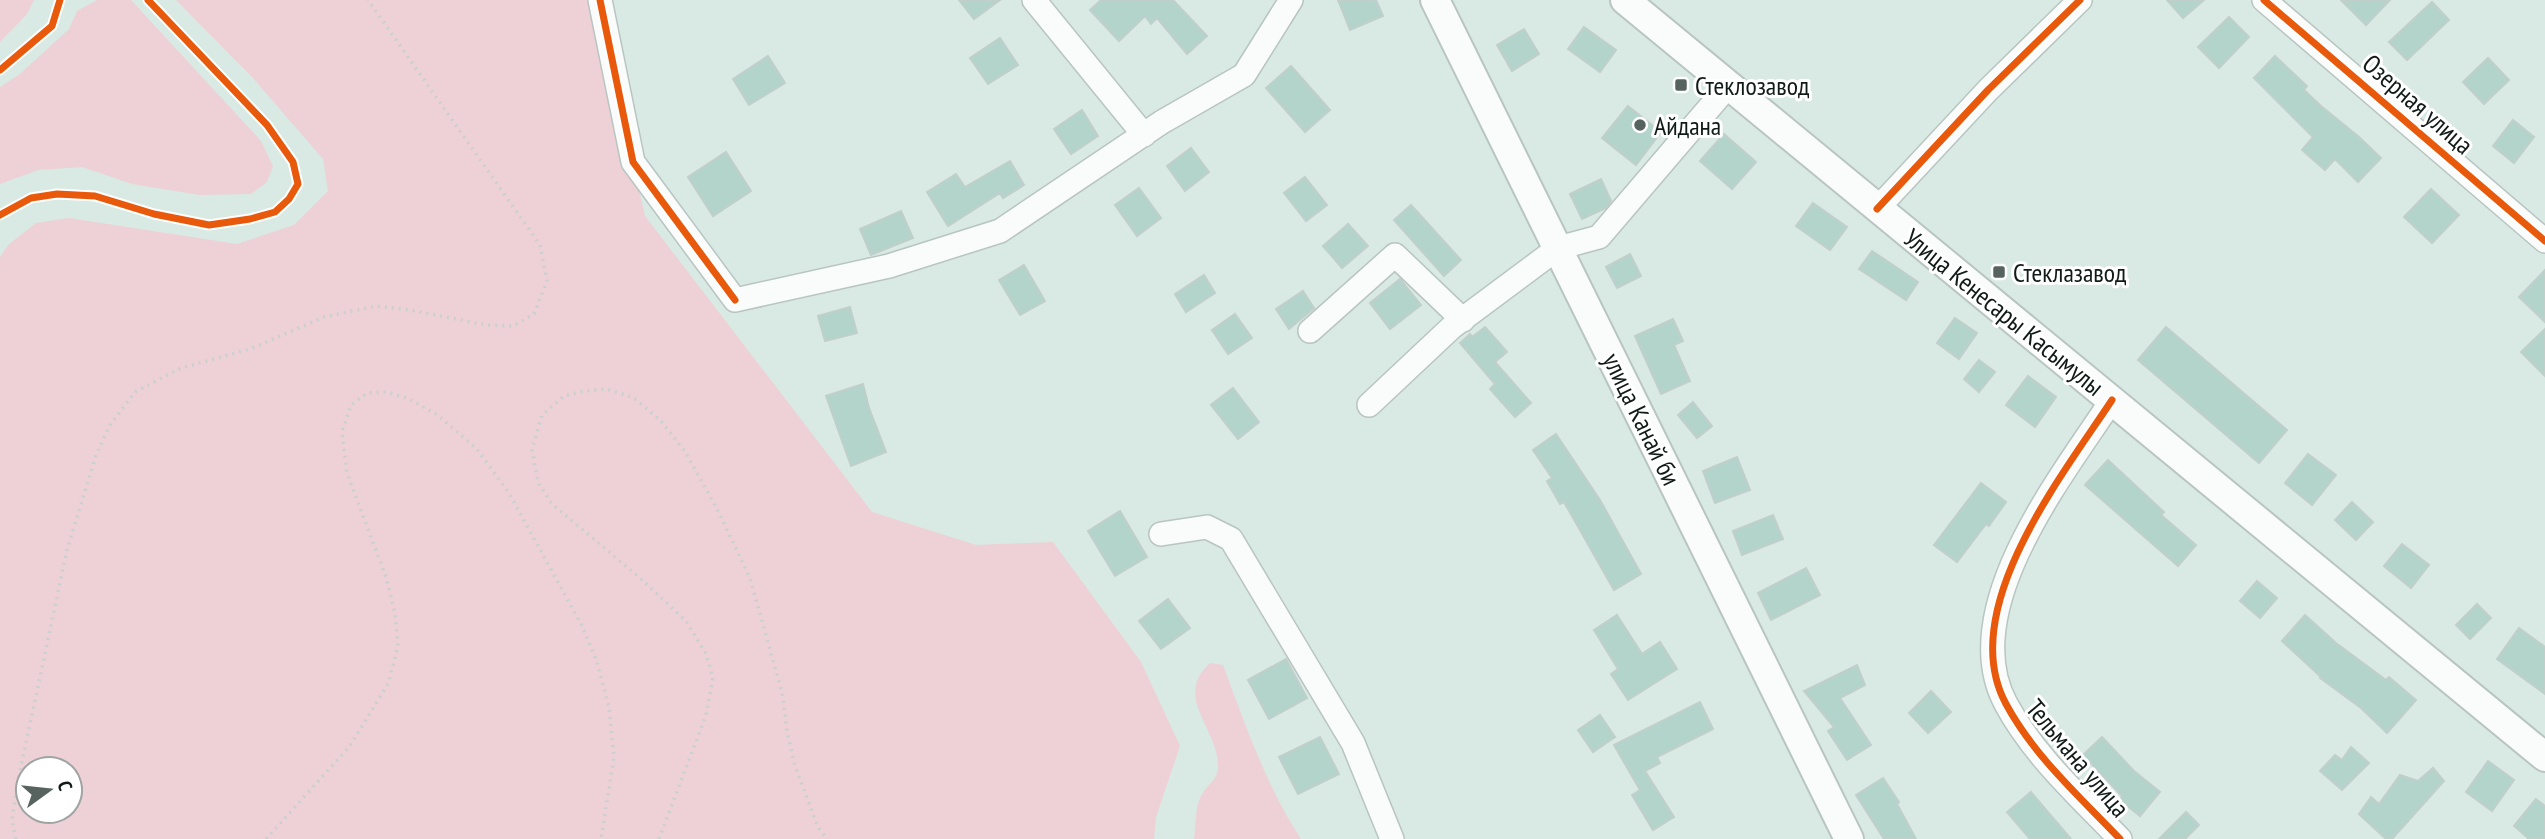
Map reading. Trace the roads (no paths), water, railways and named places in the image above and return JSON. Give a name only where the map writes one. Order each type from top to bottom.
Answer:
[{"type":"main road","name":"улица Канай би","points":[[1435,0],[1849,839]]},
{"type":"main road","name":"Улица Кенесары Касымулы","points":[[1625,0],[2545,757]]},
{"type":"street","points":[[600,0],[633,162],[735,300],[889,266],[1000,231],[1144,135],[1244,75],[1291,0]]},
{"type":"street","points":[[1034,0],[1144,135]]},
{"type":"street","points":[[1877,209],[1988,90],[2080,0]]},
{"type":"street","name":"Озерная улица","points":[[2264,0],[2545,241]]},
{"type":"street","points":[[1369,405],[1463,320],[1558,248],[1599,237],[1728,86]]},
{"type":"street","points":[[1310,331],[1395,255],[1463,320]]},
{"type":"street","name":"Тельмана улица","points":[[2112,400],[2049,496],[2009,570],[1997,603],[1992,642],[1996,674],[2005,702],[2017,722],[2050,765],[2120,839]]},
{"type":"street","points":[[1161,534],[1207,527],[1231,539],[1353,743],[1392,839]]},
{"type":"place","name":"Стеклозавод","points":[[1681,85]]},
{"type":"place","name":"Айдана","points":[[1640,125]]},
{"type":"place","name":"Стеклазавод","points":[[1999,272]]}]
